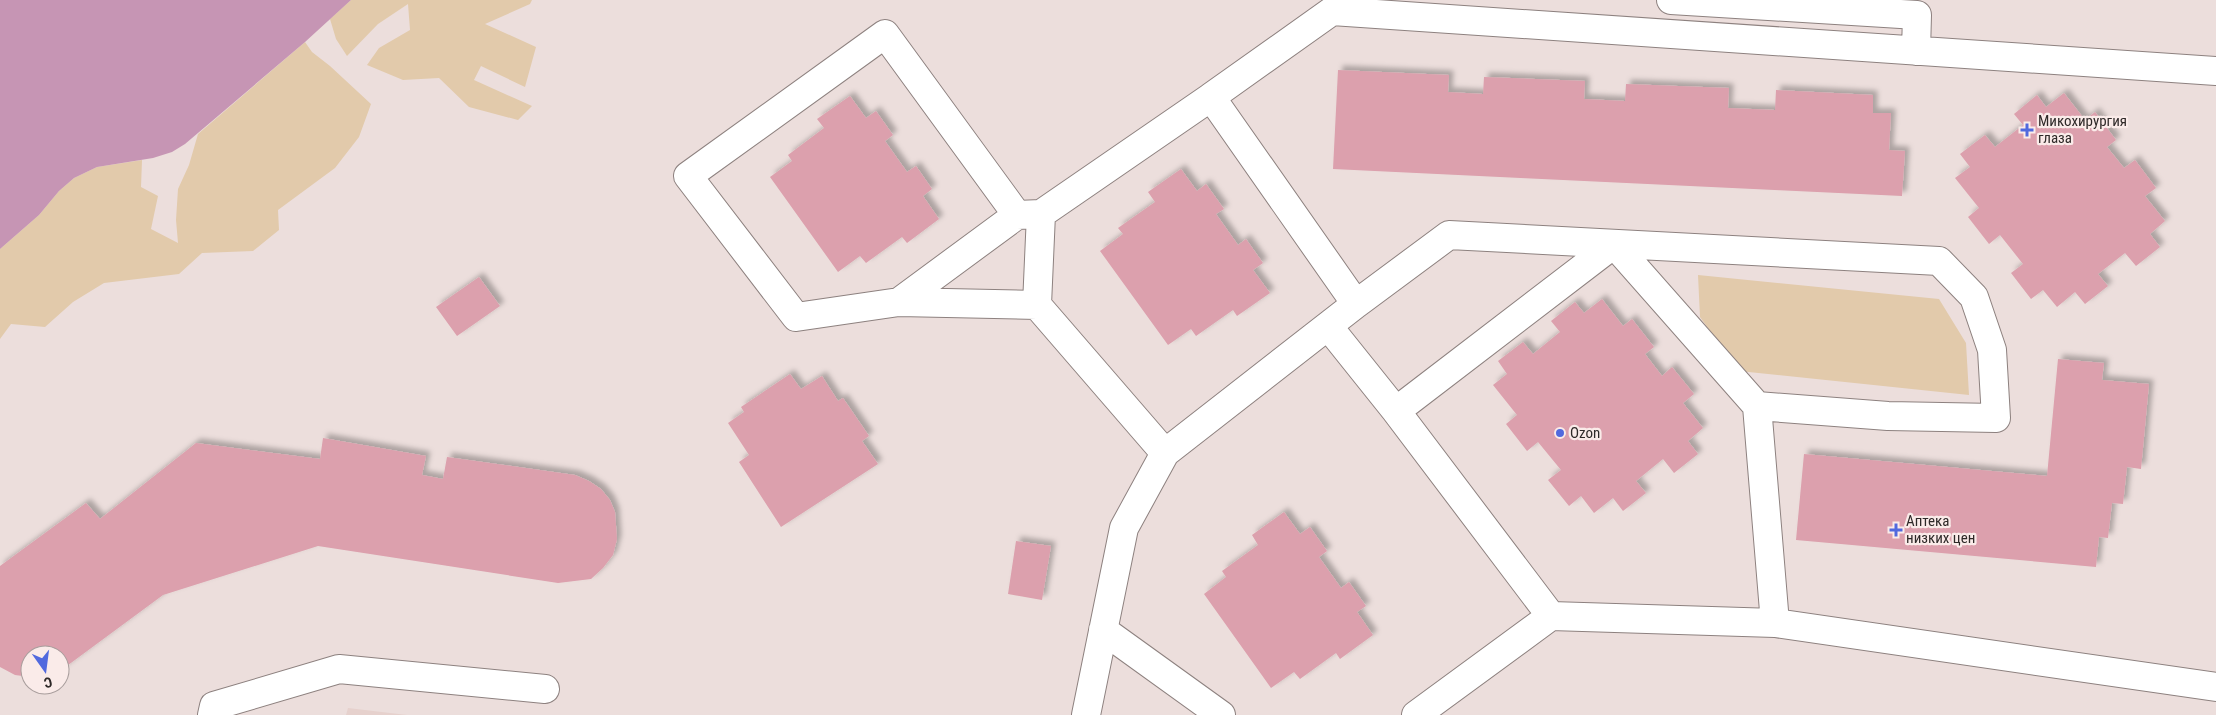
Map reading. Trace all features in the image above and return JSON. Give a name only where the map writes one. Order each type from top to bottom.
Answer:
[{"type":"street","points":[[1670,0],[1917,16],[1916,51]]},
{"type":"street","points":[[899,302],[1211,97],[1332,5],[1916,51],[2216,72]]},
{"type":"street","points":[[1037,305],[899,302],[796,317],[688,176],[885,34],[1029,215],[1037,305],[1165,453]]},
{"type":"street","points":[[1211,97],[1356,304]]},
{"type":"street","points":[[1086,715],[1124,528],[1165,453],[1356,304],[1449,235],[1939,261],[1974,297],[1992,350],[1996,418],[1888,416],[1757,406]]},
{"type":"street","points":[[1614,244],[1757,406],[1774,623]]},
{"type":"street","points":[[1396,412],[1614,244]]},
{"type":"street","points":[[1328,326],[1551,616]]},
{"type":"street","points":[[1416,715],[1551,616],[1774,623],[2216,687]]},
{"type":"street","points":[[1103,630],[1221,715]]},
{"type":"street","points":[[212,715],[214,706],[339,669],[546,689]]},
{"type":"shaded area","points":[[0,0],[351,0],[305,42],[185,144],[172,152],[153,158],[97,167],[74,178],[59,191],[39,215],[0,249]]},
{"type":"shaded area","points":[[351,0],[532,0],[530,4],[485,24],[536,47],[525,87],[481,66],[474,80],[532,106],[518,120],[469,107],[439,78],[403,80],[367,65],[379,48],[410,30],[408,4],[378,24],[347,56],[336,39],[330,19]]},
{"type":"shaded area","points":[[305,42],[312,52],[371,104],[359,137],[335,168],[278,210],[279,230],[253,251],[202,253],[179,274],[104,283],[73,302],[45,327],[11,324],[0,339],[0,249],[39,215],[59,191],[74,178],[97,167],[142,160],[141,187],[158,196],[151,229],[178,243],[176,220],[178,189],[189,165],[198,134]]},
{"type":"shaded area","points":[[1698,275],[1939,299],[1966,343],[1969,395],[1739,371],[1700,317]]},
{"type":"shaded area","points":[[348,708],[407,715],[346,715]]},
{"type":"building","points":[[1338,70],[1449,75],[1448,92],[1483,94],[1484,77],[1585,81],[1584,99],[1625,101],[1626,84],[1729,88],[1728,108],[1775,110],[1776,90],[1873,95],[1873,113],[1891,113],[1889,150],[1905,151],[1902,196],[1333,169]]},
{"type":"building","points":[[2064,93],[2085,120],[2095,112],[2116,140],[2107,147],[2124,168],[2135,160],[2156,188],[2145,196],[2165,221],[2150,234],[2160,247],[2136,266],[2125,253],[2098,274],[2108,286],[2085,304],[2075,292],[2057,307],[2043,290],[2031,299],[2011,273],[2023,264],[2000,235],[1989,244],[1968,217],[1979,208],[1955,178],[1970,167],[1960,154],[1985,135],[1995,147],[2023,125],[2014,114],[2037,95],[2046,107]]},
{"type":"building","points":[[850,96],[866,118],[876,111],[893,135],[885,141],[907,172],[916,166],[932,189],[923,196],[939,219],[907,243],[902,237],[866,263],[860,256],[838,272],[770,177],[792,161],[788,155],[824,128],[817,119]]},
{"type":"building","points":[[1181,169],[1197,191],[1206,184],[1224,209],[1216,214],[1238,245],[1246,239],[1263,263],[1253,270],[1270,293],[1237,316],[1233,310],[1196,336],[1191,329],[1168,345],[1100,251],[1123,234],[1118,228],[1155,202],[1148,192]]},
{"type":"building","points":[[479,277],[500,306],[457,336],[436,307]]},
{"type":"building","points":[[1602,299],[1623,326],[1632,319],[1654,347],[1645,354],[1662,376],[1672,367],[1694,394],[1683,403],[1703,428],[1688,441],[1698,454],[1674,473],[1663,459],[1636,481],[1646,493],[1623,511],[1613,498],[1594,513],[1581,496],[1569,506],[1548,480],[1561,470],[1538,442],[1527,451],[1506,424],[1517,415],[1493,385],[1507,374],[1498,361],[1523,342],[1533,354],[1560,332],[1551,321],[1575,302],[1584,313]]},
{"type":"building","points":[[2058,359],[2104,363],[2102,380],[2149,384],[2141,469],[2127,467],[2123,504],[2112,503],[2108,538],[2099,537],[2096,567],[1796,540],[1804,454],[2047,476]]},
{"type":"building","points":[[790,374],[801,389],[822,376],[838,401],[843,398],[869,436],[862,441],[878,464],[781,527],[739,462],[749,455],[728,423],[744,412],[741,407]]},
{"type":"building","points":[[323,438],[426,456],[422,475],[443,479],[447,457],[575,475],[601,489],[610,500],[615,512],[617,539],[613,555],[591,579],[558,583],[318,546],[163,595],[70,664],[70,645],[20,645],[20,676],[0,667],[0,566],[86,503],[100,519],[196,443],[320,459]]},
{"type":"building","points":[[1284,512],[1300,534],[1310,527],[1327,551],[1319,557],[1341,588],[1349,582],[1366,606],[1357,612],[1373,635],[1340,659],[1336,653],[1300,679],[1294,672],[1271,688],[1204,594],[1226,577],[1222,571],[1258,545],[1252,535]]},
{"type":"building","points":[[1016,541],[1051,546],[1042,600],[1008,594]]},
{"type":"place","name":"Микохирургия глаза","points":[[2027,130]]},
{"type":"place","name":"Ozon","points":[[1560,433]]},
{"type":"place","name":"Аптека низких цен","points":[[1896,530]]}]
